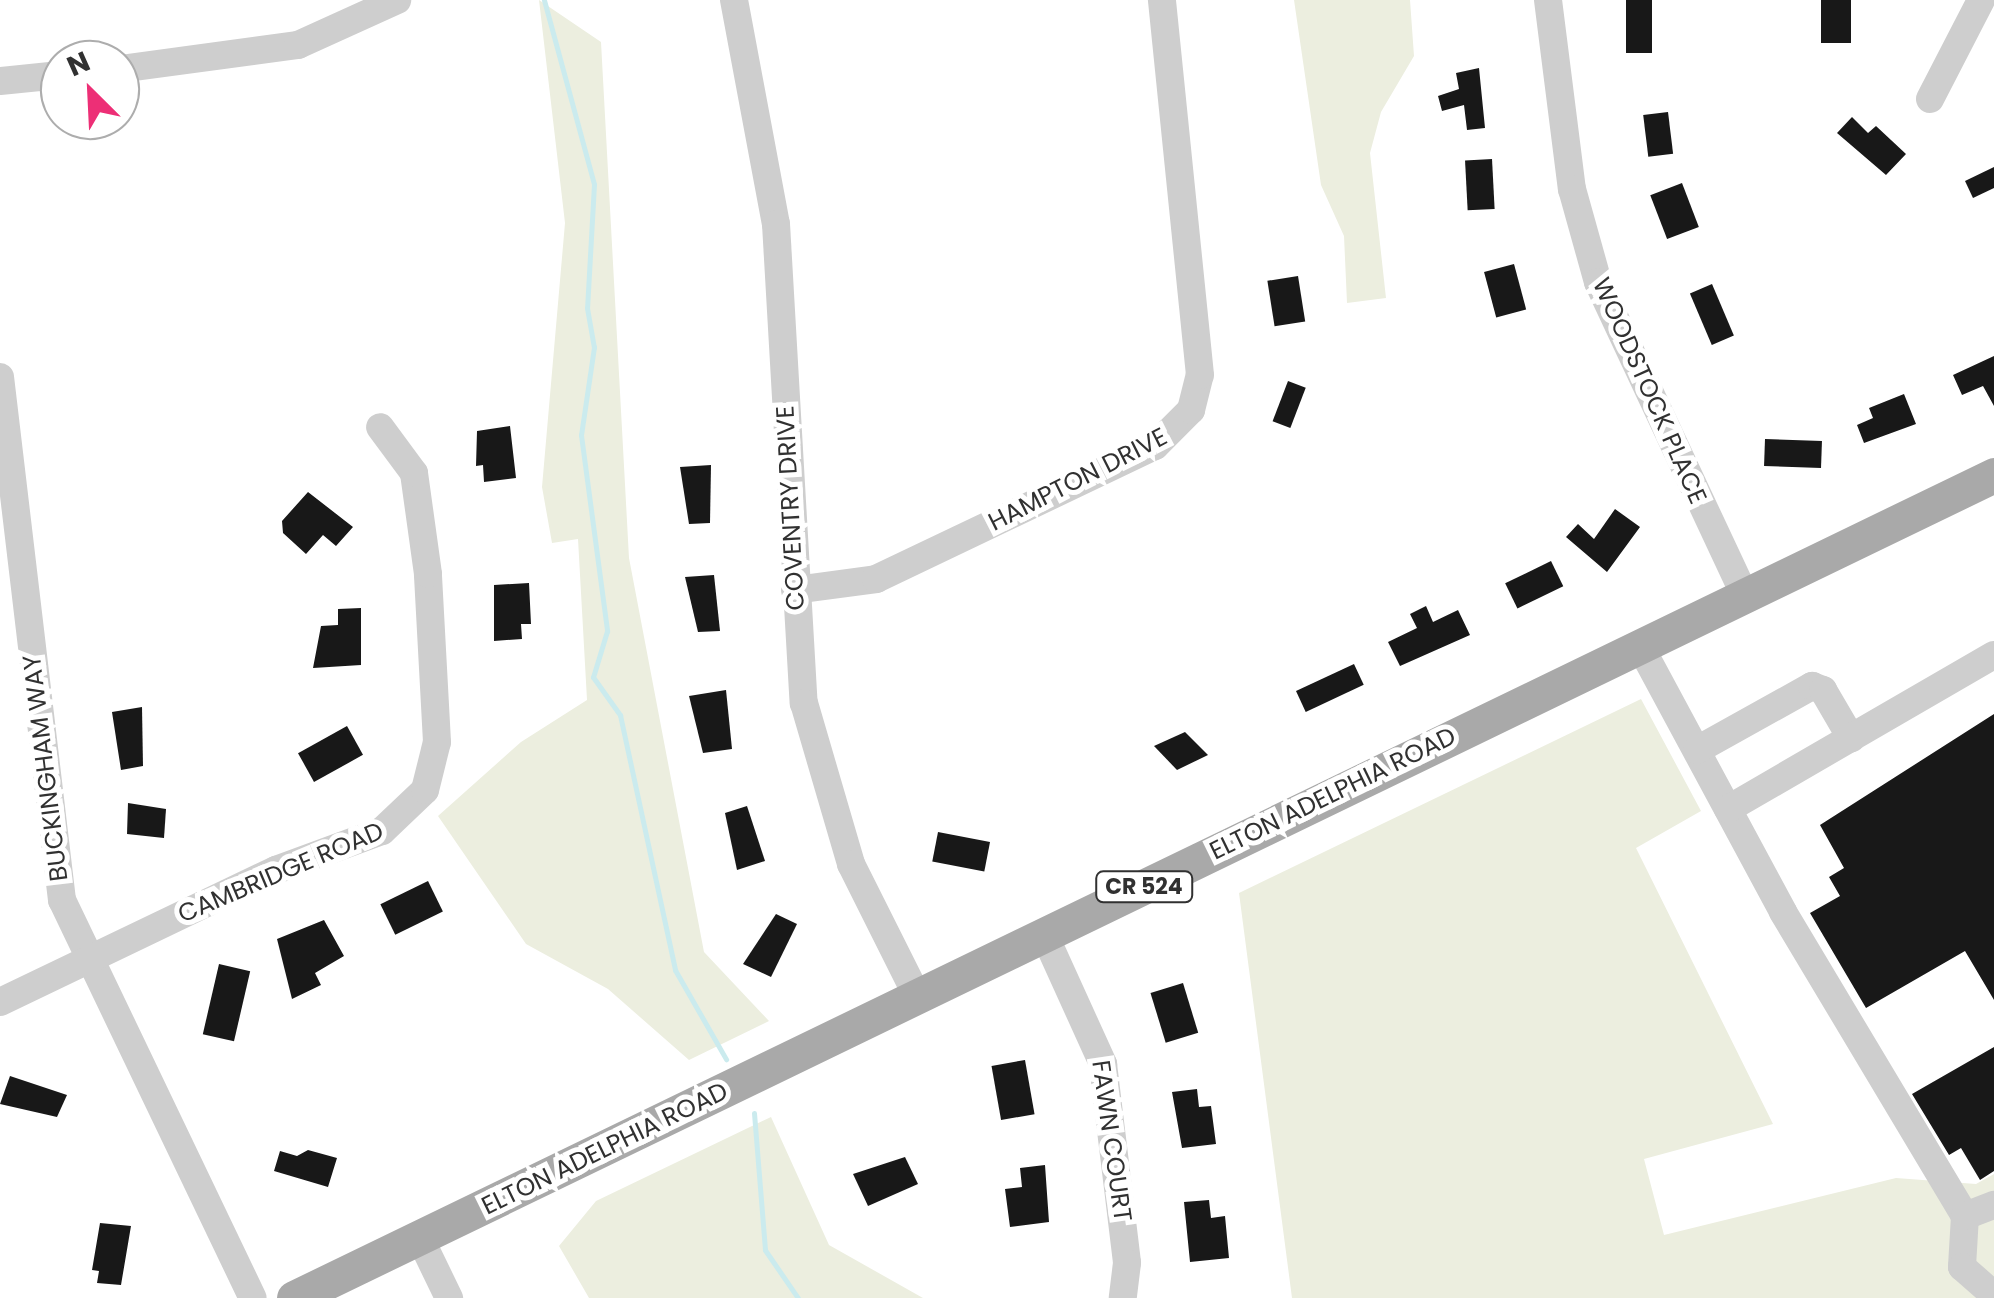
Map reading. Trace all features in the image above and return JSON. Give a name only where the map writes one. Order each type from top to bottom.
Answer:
[{"type":"main road","name":"ELTON ADELPHIA ROAD","points":[[294,1298],[1994,475]]},
{"type":"street","points":[[140,65],[298,45],[397,0]]},
{"type":"street","name":"COVENTRY DRIVE","points":[[734,0],[776,224],[804,703],[827,798],[918,998]]},
{"type":"street","name":"HAMPTON DRIVE","points":[[795,590],[876,580],[1155,446],[1191,410],[1200,375],[1162,0]]},
{"type":"street","name":"WOODSTOCK PLACE","points":[[1548,0],[1572,189],[1598,282],[1745,596]]},
{"type":"street","points":[[1930,99],[1981,0]]},
{"type":"street","points":[[0,81],[40,78]]},
{"type":"street","name":"BUCKINGHAM WAY","points":[[0,377],[59,885],[89,960],[253,1298]]},
{"type":"street","name":"CAMBRIDGE ROAD","points":[[0,1002],[276,870],[382,832],[425,790],[437,742],[422,522],[414,473],[380,427]]},
{"type":"street","points":[[1640,646],[1728,808],[1965,1216],[1962,1267],[1994,1295]]},
{"type":"street","points":[[1728,808],[1994,655]]},
{"type":"street","points":[[1696,750],[1812,686],[1823,690],[1851,738]]},
{"type":"street","name":"FAWN COURT","points":[[1045,936],[1104,1064],[1127,1263],[1123,1298]]},
{"type":"street","points":[[1965,1216],[1994,1205]]},
{"type":"street","points":[[420,1238],[449,1298]]},
{"type":"shaded area","points":[[539,0],[601,42],[629,558],[704,952],[769,1021],[689,1060],[608,989],[526,944],[438,816],[521,742],[587,700],[578,539],[552,543],[542,487],[565,223]]},
{"type":"shaded area","points":[[1294,0],[1410,0],[1414,56],[1381,112],[1370,153],[1386,298],[1347,303],[1344,236],[1321,185]]},
{"type":"shaded area","points":[[1641,699],[1701,811],[1636,848],[1773,1124],[1644,1159],[1664,1235],[1896,1178],[1976,1184],[1994,1174],[1994,1298],[1292,1298],[1239,893]]},
{"type":"shaded area","points":[[771,1117],[829,1245],[923,1298],[589,1298],[559,1246],[596,1201]]},
{"type":"building","points":[[1626,0],[1652,0],[1652,53],[1626,53]]},
{"type":"building","points":[[1821,0],[1851,0],[1851,43],[1821,43]]},
{"type":"building","points":[[1479,68],[1485,128],[1467,130],[1464,105],[1442,111],[1438,96],[1459,89],[1456,73]]},
{"type":"building","points":[[1668,112],[1673,154],[1648,157],[1643,115]]},
{"type":"building","points":[[1852,117],[1868,133],[1876,126],[1906,154],[1886,175],[1837,133]]},
{"type":"building","points":[[1492,159],[1495,209],[1468,210],[1465,160]]},
{"type":"building","points":[[1994,167],[1994,188],[1973,198],[1965,181]]},
{"type":"building","points":[[1682,183],[1699,227],[1667,239],[1650,195]]},
{"type":"building","points":[[1514,264],[1526,309],[1496,317],[1484,272]]},
{"type":"building","points":[[1298,276],[1305,321],[1275,326],[1267,281]]},
{"type":"building","points":[[1712,284],[1734,336],[1712,345],[1690,293]]},
{"type":"building","points":[[1994,356],[1994,406],[1983,386],[1962,395],[1953,375]]},
{"type":"building","points":[[1288,381],[1306,388],[1290,428],[1273,421]]},
{"type":"building","points":[[1904,394],[1916,424],[1864,443],[1857,425],[1873,418],[1869,408]]},
{"type":"building","points":[[510,426],[516,478],[484,482],[483,465],[476,466],[477,431]]},
{"type":"building","points":[[1765,439],[1822,441],[1821,468],[1764,466]]},
{"type":"building","points":[[711,465],[710,523],[689,524],[680,467]]},
{"type":"building","points":[[308,492],[353,527],[336,546],[323,535],[306,554],[283,533],[282,521]]},
{"type":"building","points":[[1615,509],[1640,527],[1607,572],[1566,537],[1578,524],[1594,539]]},
{"type":"building","points":[[1551,561],[1563,586],[1517,609],[1505,583]]},
{"type":"building","points":[[714,575],[720,631],[698,632],[685,577]]},
{"type":"building","points":[[529,583],[531,624],[521,624],[522,639],[494,641],[494,585]]},
{"type":"building","points":[[1426,606],[1433,622],[1458,610],[1470,635],[1400,666],[1388,642],[1417,628],[1410,614]]},
{"type":"building","points":[[361,608],[361,665],[313,668],[321,626],[338,625],[338,609]]},
{"type":"building","points":[[1354,664],[1364,685],[1306,712],[1296,691]]},
{"type":"building","points":[[726,690],[732,749],[703,753],[689,696]]},
{"type":"building","points":[[142,707],[143,766],[121,770],[112,712]]},
{"type":"building","points":[[1994,714],[1994,1000],[1965,951],[1866,1008],[1810,913],[1840,896],[1829,877],[1844,868],[1820,825]]},
{"type":"building","points":[[347,726],[363,755],[314,782],[298,753]]},
{"type":"building","points":[[1185,732],[1208,755],[1177,770],[1154,746]]},
{"type":"building","points":[[128,803],[166,809],[164,838],[127,834]]},
{"type":"building","points":[[747,806],[765,861],[737,870],[725,813]]},
{"type":"building","points":[[938,832],[990,842],[984,872],[932,861]]},
{"type":"building","points":[[428,881],[443,912],[395,935],[380,904]]},
{"type":"building","points":[[776,914],[797,924],[771,977],[743,964]]},
{"type":"building","points":[[324,920],[344,956],[315,973],[321,985],[292,999],[277,939]]},
{"type":"building","points":[[219,964],[250,971],[234,1041],[203,1034]]},
{"type":"building","points":[[1183,983],[1198,1033],[1166,1043],[1150,993]]},
{"type":"building","points":[[1994,1047],[1994,1171],[1980,1180],[1961,1148],[1949,1155],[1912,1094]]},
{"type":"building","points":[[1025,1060],[1035,1114],[1001,1120],[992,1066]]},
{"type":"building","points":[[10,1076],[67,1095],[57,1117],[0,1104]]},
{"type":"building","points":[[1197,1089],[1199,1107],[1211,1106],[1216,1144],[1182,1148],[1172,1092]]},
{"type":"building","points":[[308,1150],[337,1158],[328,1187],[274,1171],[280,1151],[297,1156]]},
{"type":"building","points":[[905,1157],[918,1184],[868,1206],[853,1174]]},
{"type":"building","points":[[1045,1165],[1049,1222],[1010,1227],[1005,1189],[1022,1187],[1020,1168]]},
{"type":"building","points":[[1209,1200],[1211,1218],[1225,1216],[1229,1258],[1190,1262],[1184,1202]]},
{"type":"building","points":[[100,1223],[131,1226],[121,1285],[97,1283],[99,1271],[92,1270]]},
{"type":"waterway","points":[[544,0],[594,184],[587,308],[594,347],[581,435],[607,631],[593,677],[620,715],[675,970],[726,1059]]},
{"type":"waterway","points":[[754,1113],[765,1250],[798,1298]]}]
